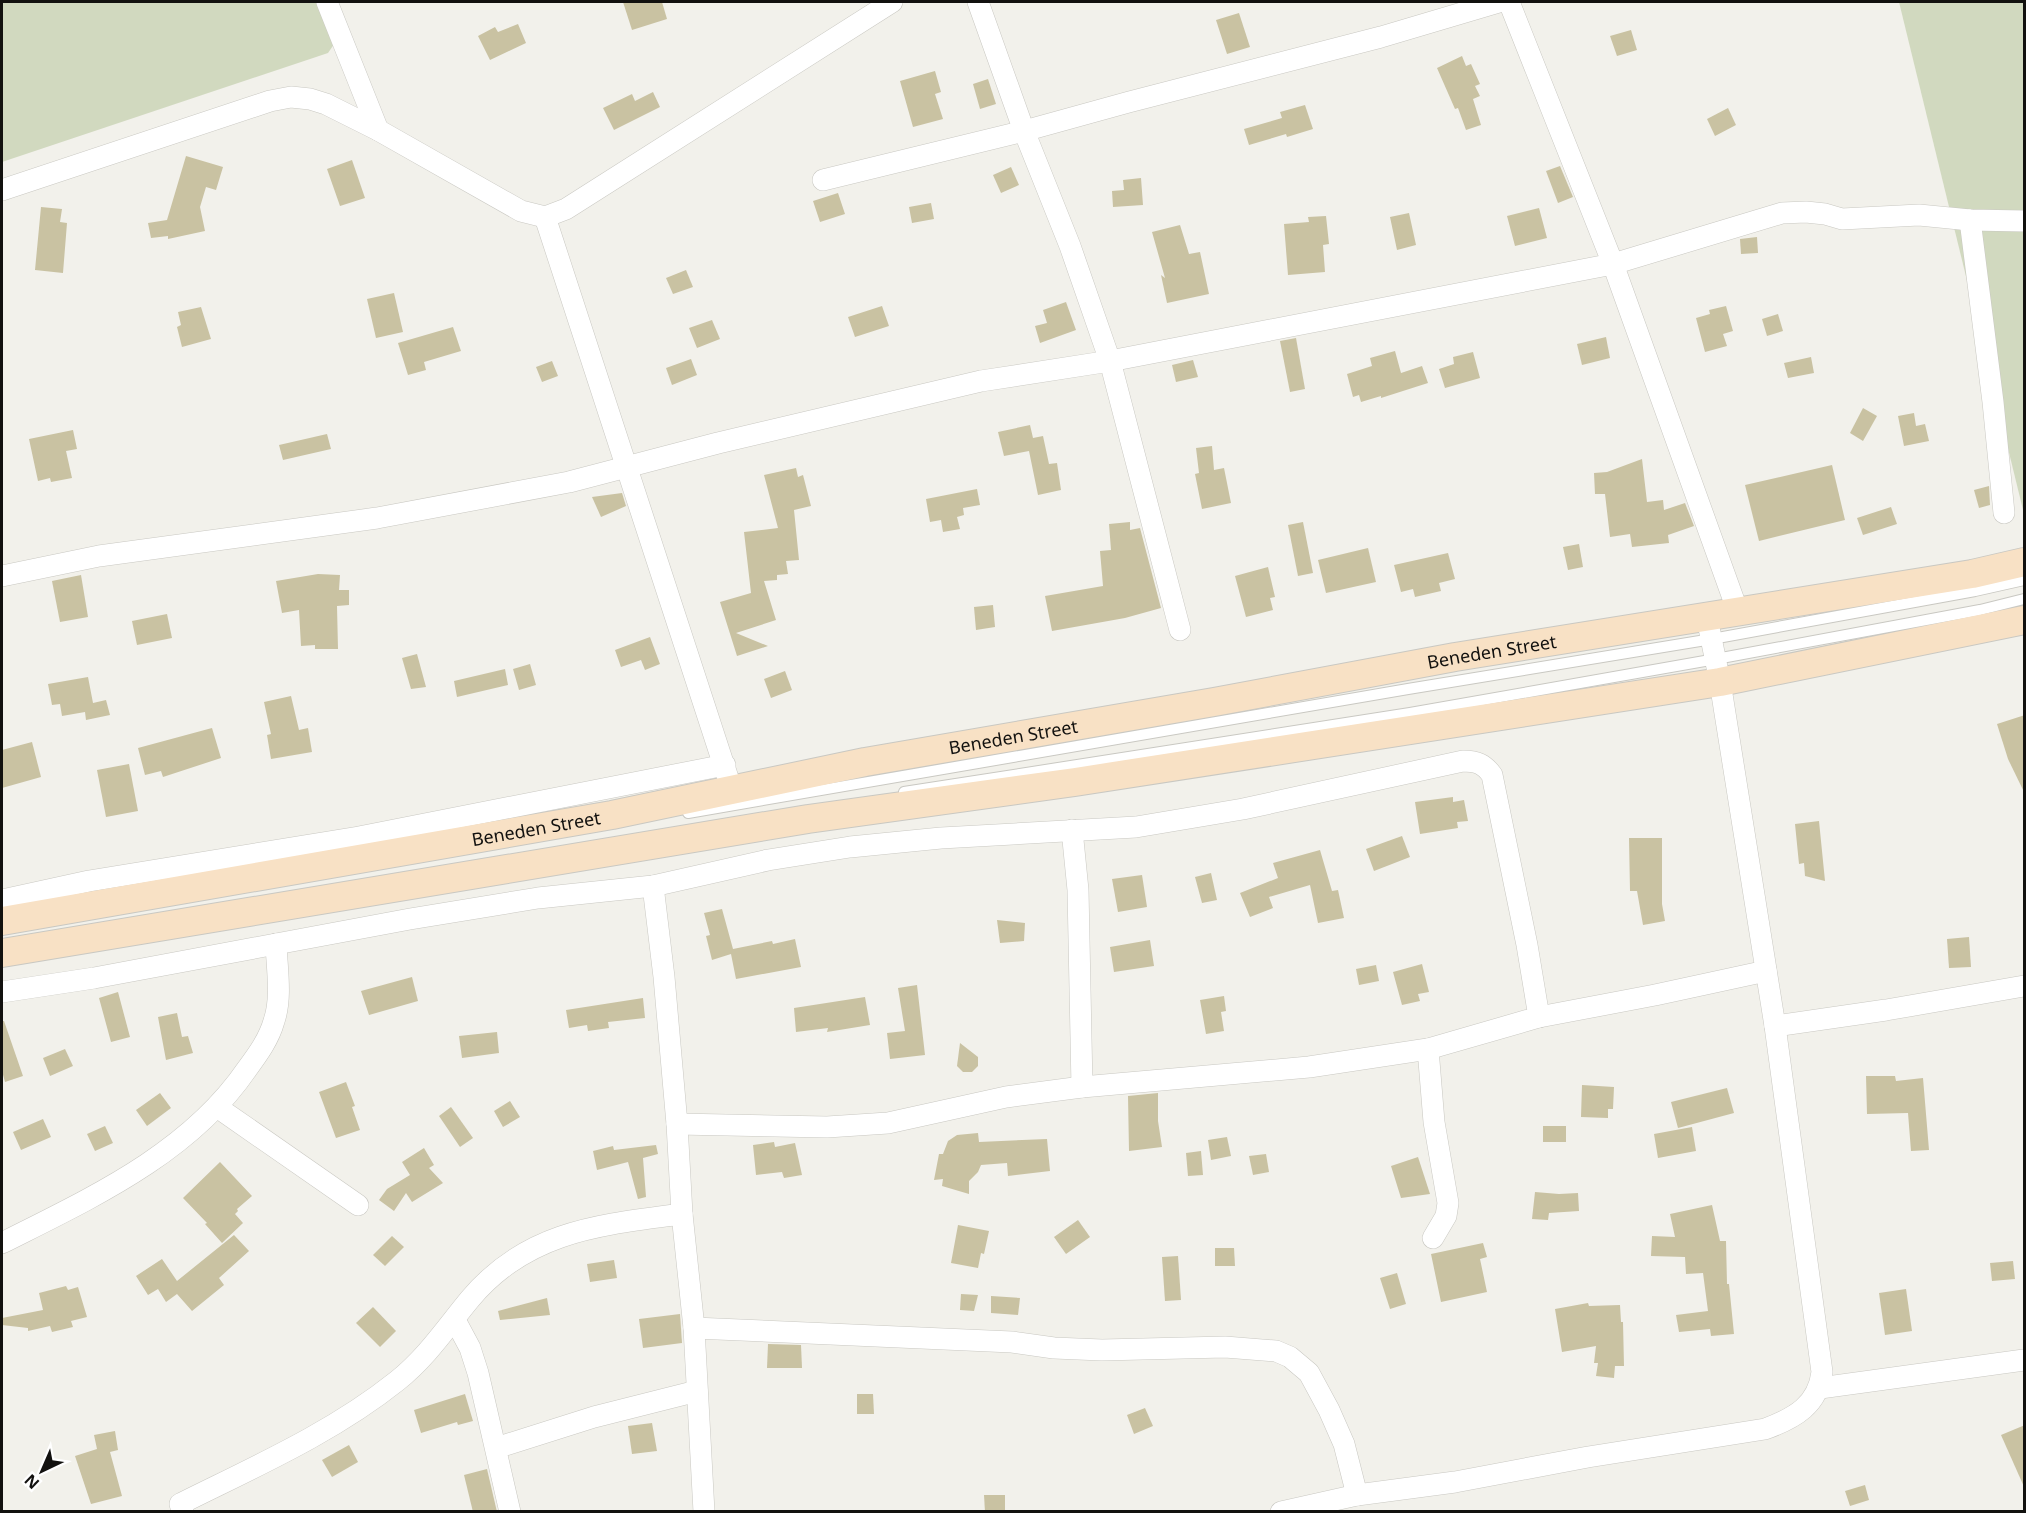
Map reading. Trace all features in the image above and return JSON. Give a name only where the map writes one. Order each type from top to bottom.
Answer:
[{"type":"main road","name":"Beneden Street","points":[[2,953],[808,819],[1075,782],[1714,649],[1738,612],[1972,574],[2025,562]]},
{"type":"main road","name":"Beneden Street","points":[[2,921],[612,814],[728,777],[865,762],[1214,702],[1455,657],[1714,649],[2025,620]]},
{"type":"street","points":[[327,2],[378,130]]},
{"type":"street","points":[[2,190],[270,101],[291,98],[310,99],[326,104],[378,130],[521,212],[545,217],[566,209],[892,2]]},
{"type":"street","points":[[978,2],[1024,131],[1070,246],[1110,361],[1180,630]]},
{"type":"street","points":[[824,180],[1024,131],[1381,37],[1499,2]]},
{"type":"street","points":[[1509,2],[1613,264],[1738,612]]},
{"type":"street","points":[[2,576],[99,556],[377,518],[569,482],[981,381],[1110,361],[1613,264],[1782,213],[1806,212],[1842,219],[1919,215],[1970,220],[2025,221]]},
{"type":"street","points":[[2,900],[89,881],[371,835],[670,778],[728,777],[545,217]]},
{"type":"street","points":[[1970,220],[1993,402],[2004,513]]},
{"type":"street","points":[[1281,1512],[1357,1495],[1455,1482],[1588,1457],[1765,1429],[1790,1420],[1808,1404],[1820,1389],[1822,1372],[1775,1026],[1714,649]]},
{"type":"street","points":[[2,992],[94,978],[410,919],[538,898],[653,886],[768,860],[885,842],[1136,827],[1243,809],[1463,760],[1475,761],[1486,766],[1492,775],[1527,945],[1539,1017]]},
{"type":"street","points":[[1072,830],[1078,890],[1082,1087]]},
{"type":"street","points":[[653,886],[664,977],[677,1124],[682,1214],[694,1328],[704,1512]]},
{"type":"street","points":[[2,1243],[84,1201],[143,1167],[218,1107],[263,1046],[275,1020],[278,994],[276,944]]},
{"type":"street","points":[[677,1124],[827,1127],[888,1123],[1006,1097],[1082,1087],[1309,1067],[1428,1049],[1539,1017],[1766,971]]},
{"type":"street","points":[[1775,1026],[2025,986]]},
{"type":"street","points":[[1428,1049],[1434,1122],[1448,1203],[1446,1216],[1433,1238]]},
{"type":"street","points":[[218,1107],[358,1205]]},
{"type":"street","points":[[183,1512],[180,1504],[302,1443],[358,1410],[398,1380],[421,1358],[494,1273],[518,1255],[545,1242],[606,1224],[682,1214]]},
{"type":"street","points":[[455,1320],[470,1348],[478,1373],[510,1512]]},
{"type":"street","points":[[694,1328],[1011,1342],[1054,1348],[1102,1350],[1225,1347],[1276,1351],[1300,1363],[1316,1385],[1344,1444],[1357,1495]]},
{"type":"street","points":[[1820,1389],[2025,1360]]},
{"type":"street","points":[[496,1448],[594,1417],[697,1391]]},
{"type":"lane","points":[[896,793],[1410,713],[2025,580]]},
{"type":"lane","points":[[676,815],[1163,730],[1980,610],[2025,599]]},
{"type":"lane","points":[[2,930],[629,823]]},
{"type":"green space","points":[[2,2],[325,2],[339,37],[328,53],[2,162]]},
{"type":"green space","points":[[1899,2],[2024,2],[2024,514]]},
{"type":"building","points":[[623,2],[662,2],[667,19],[632,30]]},
{"type":"building","points":[[1239,13],[1250,47],[1227,54],[1216,20]]},
{"type":"building","points":[[518,24],[526,43],[490,60],[478,36],[495,27],[498,32]]},
{"type":"building","points":[[1631,30],[1637,50],[1617,56],[1610,36]]},
{"type":"building","points":[[1462,56],[1466,66],[1471,64],[1480,84],[1475,86],[1480,96],[1473,99],[1481,125],[1466,130],[1458,108],[1455,109],[1437,68]]},
{"type":"building","points":[[935,71],[941,92],[935,94],[943,119],[913,127],[900,81]]},
{"type":"building","points":[[988,79],[996,104],[980,109],[973,84]]},
{"type":"building","points":[[653,92],[660,107],[614,130],[603,108],[632,94],[635,101]]},
{"type":"building","points":[[1305,105],[1313,129],[1249,145],[1244,129],[1282,118],[1280,112]]},
{"type":"building","points":[[1728,108],[1736,125],[1715,136],[1707,119]]},
{"type":"building","points":[[186,156],[223,167],[216,190],[206,187],[200,207],[205,231],[168,239],[168,236],[151,238],[148,223],[167,220]]},
{"type":"building","points":[[352,160],[365,198],[340,206],[327,169]]},
{"type":"building","points":[[1560,166],[1573,197],[1558,203],[1546,171]]},
{"type":"building","points":[[1011,167],[1019,185],[1001,193],[993,175]]},
{"type":"building","points":[[1141,178],[1143,205],[1113,207],[1112,191],[1124,190],[1123,180]]},
{"type":"building","points":[[838,193],[845,214],[820,222],[813,201]]},
{"type":"building","points":[[931,203],[934,219],[912,223],[909,207]]},
{"type":"building","points":[[41,207],[62,209],[60,222],[67,223],[63,273],[35,270]]},
{"type":"building","points":[[1539,208],[1547,238],[1515,246],[1507,216]]},
{"type":"building","points":[[1409,213],[1416,245],[1397,250],[1390,217]]},
{"type":"building","points":[[1326,216],[1329,244],[1323,245],[1325,272],[1288,275],[1284,224],[1309,222],[1308,217]]},
{"type":"building","points":[[1180,225],[1189,254],[1200,252],[1209,294],[1167,303],[1161,275],[1165,278],[1152,232]]},
{"type":"building","points":[[1757,237],[1758,253],[1741,254],[1740,239]]},
{"type":"building","points":[[686,270],[693,287],[673,294],[666,278]]},
{"type":"building","points":[[394,293],[403,332],[376,338],[367,299]]},
{"type":"building","points":[[1066,302],[1076,330],[1040,343],[1035,326],[1047,323],[1043,310]]},
{"type":"building","points":[[882,306],[889,326],[855,337],[848,317]]},
{"type":"building","points":[[1726,306],[1733,331],[1723,334],[1727,346],[1705,352],[1696,318],[1710,314],[1709,310]]},
{"type":"building","points":[[201,307],[211,339],[182,347],[177,327],[181,325],[178,312]]},
{"type":"building","points":[[1778,314],[1783,331],[1767,336],[1762,319]]},
{"type":"building","points":[[712,320],[720,339],[697,348],[689,328]]},
{"type":"building","points":[[453,327],[461,351],[424,362],[426,370],[408,375],[398,343]]},
{"type":"building","points":[[1606,337],[1610,358],[1582,365],[1577,344]]},
{"type":"building","points":[[1296,338],[1305,389],[1290,392],[1280,341]]},
{"type":"building","points":[[1395,351],[1401,373],[1422,366],[1428,383],[1361,402],[1359,395],[1353,397],[1347,374],[1372,366],[1370,358]]},
{"type":"building","points":[[1473,352],[1480,378],[1445,388],[1439,369],[1454,364],[1453,357]]},
{"type":"building","points":[[1811,357],[1814,373],[1788,378],[1784,363]]},
{"type":"building","points":[[691,359],[697,375],[672,385],[666,368]]},
{"type":"building","points":[[1193,360],[1198,377],[1176,382],[1172,365]]},
{"type":"building","points":[[552,361],[558,376],[542,382],[536,367]]},
{"type":"building","points":[[1863,408],[1877,416],[1863,441],[1850,433]]},
{"type":"building","points":[[1914,413],[1916,426],[1925,424],[1929,441],[1904,446],[1898,416]]},
{"type":"building","points":[[1030,425],[1033,438],[1043,436],[1049,464],[1057,463],[1061,490],[1038,495],[1029,451],[1004,456],[998,432]]},
{"type":"building","points":[[73,430],[77,449],[66,451],[72,478],[51,482],[50,478],[38,481],[29,439]]},
{"type":"building","points":[[327,434],[331,449],[283,460],[279,445]]},
{"type":"building","points":[[1212,446],[1214,470],[1224,468],[1231,503],[1202,509],[1195,474],[1199,473],[1196,448]]},
{"type":"building","points":[[1642,459],[1647,502],[1663,500],[1664,510],[1685,503],[1694,526],[1668,535],[1669,543],[1632,547],[1630,534],[1610,537],[1605,494],[1595,494],[1594,473],[1607,472]]},
{"type":"building","points":[[1832,465],[1845,520],[1759,541],[1745,485]]},
{"type":"building","points":[[796,468],[798,477],[803,475],[811,506],[794,510],[799,560],[786,561],[788,574],[777,575],[777,580],[764,581],[776,620],[736,633],[768,646],[737,656],[720,602],[751,593],[744,532],[778,528],[764,475]]},
{"type":"building","points":[[1989,486],[1990,505],[1979,508],[1974,490]]},
{"type":"building","points":[[977,489],[980,505],[963,508],[964,515],[957,517],[960,529],[943,532],[941,520],[930,522],[926,499]]},
{"type":"building","points":[[622,493],[626,506],[601,517],[592,497]]},
{"type":"building","points":[[1891,507],[1897,524],[1863,535],[1857,518]]},
{"type":"building","points":[[1130,522],[1130,530],[1140,528],[1161,608],[1125,618],[1052,631],[1045,596],[1103,586],[1100,551],[1111,550],[1109,524]]},
{"type":"building","points":[[1303,522],[1313,573],[1298,576],[1288,525]]},
{"type":"building","points":[[1579,544],[1583,567],[1568,570],[1563,547]]},
{"type":"building","points":[[1368,548],[1376,582],[1326,593],[1318,560]]},
{"type":"building","points":[[1448,553],[1455,579],[1439,583],[1441,591],[1415,597],[1413,589],[1401,592],[1394,565]]},
{"type":"building","points":[[1268,567],[1275,597],[1270,598],[1273,610],[1246,617],[1235,576]]},
{"type":"building","points":[[318,574],[340,575],[339,590],[349,590],[349,605],[337,606],[338,649],[315,649],[315,645],[301,646],[299,610],[282,613],[276,581]]},
{"type":"building","points":[[81,575],[88,617],[60,622],[52,581]]},
{"type":"building","points":[[993,605],[995,627],[976,630],[974,607]]},
{"type":"building","points":[[167,614],[172,638],[137,645],[132,621]]},
{"type":"building","points":[[650,637],[660,664],[645,670],[641,660],[621,667],[615,650]]},
{"type":"building","points":[[417,654],[426,687],[411,689],[402,658]]},
{"type":"building","points":[[530,664],[536,685],[519,690],[513,669]]},
{"type":"building","points":[[505,669],[508,685],[457,697],[454,681]]},
{"type":"building","points":[[785,671],[792,690],[771,698],[764,679]]},
{"type":"building","points":[[88,677],[93,703],[106,700],[110,715],[86,720],[85,712],[62,716],[60,704],[52,705],[48,684]]},
{"type":"building","points":[[291,696],[299,730],[308,728],[312,752],[271,759],[267,735],[271,734],[264,702]]},
{"type":"building","points":[[2025,715],[2025,794],[2008,759],[1997,724]]},
{"type":"building","points":[[212,728],[221,758],[163,777],[161,771],[145,775],[138,748]]},
{"type":"building","points":[[32,742],[41,777],[2,788],[2,750]]},
{"type":"building","points":[[129,764],[138,811],[106,817],[97,770]]},
{"type":"building","points":[[1453,797],[1453,802],[1464,800],[1468,821],[1457,822],[1458,828],[1420,834],[1415,802]]},
{"type":"building","points":[[1819,821],[1825,881],[1805,876],[1804,863],[1799,864],[1795,824]]},
{"type":"building","points":[[1402,836],[1410,857],[1374,871],[1366,849]]},
{"type":"building","points":[[1629,838],[1662,838],[1662,904],[1665,921],[1643,925],[1637,891],[1630,891]]},
{"type":"building","points":[[1320,850],[1332,891],[1338,890],[1344,918],[1318,923],[1310,885],[1269,897],[1273,908],[1250,917],[1240,893],[1278,878],[1273,863]]},
{"type":"building","points":[[1211,873],[1217,900],[1202,903],[1195,877]]},
{"type":"building","points":[[1142,875],[1147,907],[1118,912],[1112,879]]},
{"type":"building","points":[[722,909],[733,949],[795,939],[801,967],[736,979],[731,954],[712,960],[706,936],[710,935],[704,913]]},
{"type":"building","points":[[997,920],[1025,923],[1024,941],[1000,943]]},
{"type":"building","points":[[1969,937],[1971,967],[1949,968],[1947,939]]},
{"type":"building","points":[[1150,940],[1154,966],[1114,972],[1110,947]]},
{"type":"building","points":[[1422,964],[1429,992],[1418,994],[1420,1001],[1402,1005],[1393,972]]},
{"type":"building","points":[[1376,965],[1379,981],[1359,985],[1356,969]]},
{"type":"building","points":[[412,977],[418,1001],[369,1015],[361,991]]},
{"type":"building","points":[[917,985],[925,1055],[890,1059],[887,1033],[905,1031],[898,988]]},
{"type":"building","points":[[118,992],[130,1037],[111,1042],[99,998]]},
{"type":"building","points":[[1224,996],[1226,1011],[1221,1012],[1224,1031],[1206,1034],[1200,1000]]},
{"type":"building","points":[[865,997],[870,1025],[827,1032],[828,1028],[796,1032],[794,1008]]},
{"type":"building","points":[[643,998],[645,1018],[608,1022],[609,1028],[588,1031],[587,1025],[569,1028],[566,1010]]},
{"type":"building","points":[[177,1013],[182,1037],[188,1036],[193,1053],[166,1060],[158,1017]]},
{"type":"building","points":[[2,1021],[4,1021],[23,1076],[5,1082],[2,1071]]},
{"type":"building","points":[[497,1032],[499,1053],[462,1058],[459,1036]]},
{"type":"building","points":[[960,1043],[978,1057],[978,1066],[972,1072],[963,1072],[957,1066]]},
{"type":"building","points":[[65,1049],[73,1066],[50,1076],[43,1058]]},
{"type":"building","points":[[1866,1076],[1895,1076],[1896,1081],[1923,1078],[1929,1150],[1911,1151],[1908,1113],[1867,1114]]},
{"type":"building","points":[[346,1082],[355,1106],[352,1107],[360,1130],[336,1138],[319,1092]]},
{"type":"building","points":[[1582,1085],[1614,1087],[1613,1109],[1608,1109],[1608,1118],[1581,1117]]},
{"type":"building","points":[[1727,1088],[1734,1113],[1678,1128],[1671,1102]]},
{"type":"building","points":[[160,1093],[171,1108],[147,1126],[136,1110]]},
{"type":"building","points":[[1158,1093],[1158,1121],[1162,1147],[1129,1151],[1128,1096]]},
{"type":"building","points":[[510,1101],[520,1117],[503,1127],[494,1111]]},
{"type":"building","points":[[451,1107],[473,1138],[460,1147],[439,1116]]},
{"type":"building","points":[[43,1119],[51,1137],[21,1150],[13,1132]]},
{"type":"building","points":[[105,1126],[113,1143],[95,1151],[87,1134]]},
{"type":"building","points":[[1543,1126],[1566,1126],[1566,1142],[1543,1142]]},
{"type":"building","points":[[1692,1127],[1696,1151],[1658,1158],[1654,1134]]},
{"type":"building","points":[[978,1133],[979,1142],[1047,1139],[1050,1171],[1008,1176],[1007,1163],[981,1165],[969,1181],[969,1194],[942,1186],[943,1179],[934,1180],[939,1154],[943,1154],[948,1141],[957,1135]]},
{"type":"building","points":[[1227,1137],[1231,1156],[1211,1160],[1208,1140]]},
{"type":"building","points":[[774,1142],[775,1147],[795,1143],[802,1175],[784,1178],[782,1172],[756,1175],[753,1145]]},
{"type":"building","points":[[656,1145],[658,1154],[643,1158],[646,1197],[638,1199],[628,1162],[597,1170],[593,1151],[613,1146],[614,1150]]},
{"type":"building","points":[[424,1148],[434,1165],[429,1168],[443,1183],[412,1202],[406,1193],[394,1211],[379,1200],[387,1189],[410,1175],[402,1162]]},
{"type":"building","points":[[1201,1151],[1203,1175],[1188,1176],[1186,1153]]},
{"type":"building","points":[[1266,1154],[1269,1172],[1253,1175],[1249,1156]]},
{"type":"building","points":[[1418,1157],[1430,1194],[1401,1198],[1391,1166]]},
{"type":"building","points":[[220,1162],[252,1196],[237,1209],[235,1214],[243,1223],[222,1243],[183,1198]]},
{"type":"building","points":[[1535,1192],[1578,1193],[1579,1211],[1549,1213],[1548,1220],[1532,1219]]},
{"type":"building","points":[[1712,1205],[1720,1241],[1726,1241],[1727,1284],[1729,1284],[1734,1334],[1711,1336],[1710,1329],[1679,1332],[1676,1315],[1708,1311],[1703,1273],[1686,1274],[1685,1257],[1651,1256],[1652,1236],[1675,1237],[1670,1214]]},
{"type":"building","points":[[1078,1220],[1090,1237],[1066,1254],[1054,1237]]},
{"type":"building","points":[[958,1225],[989,1231],[978,1268],[951,1263]]},
{"type":"building","points":[[234,1235],[249,1251],[219,1278],[224,1285],[192,1311],[177,1294],[166,1302],[158,1289],[148,1295],[136,1276],[162,1259],[177,1281]]},
{"type":"building","points":[[392,1236],[404,1247],[385,1266],[373,1255]]},
{"type":"building","points":[[1483,1243],[1487,1257],[1480,1259],[1487,1292],[1441,1302],[1431,1254]]},
{"type":"building","points":[[1215,1248],[1234,1248],[1235,1266],[1215,1266]]},
{"type":"building","points":[[1178,1256],[1181,1300],[1165,1301],[1162,1257]]},
{"type":"building","points":[[614,1260],[617,1278],[590,1282],[587,1264]]},
{"type":"building","points":[[2013,1261],[2015,1279],[1992,1281],[1990,1263]]},
{"type":"building","points":[[1397,1273],[1406,1304],[1390,1309],[1380,1278]]},
{"type":"building","points":[[66,1286],[68,1290],[78,1287],[87,1317],[71,1321],[73,1327],[52,1332],[50,1326],[28,1331],[28,1328],[2,1325],[2,1318],[43,1310],[39,1293]]},
{"type":"building","points":[[1906,1289],[1912,1331],[1885,1335],[1879,1293]]},
{"type":"building","points":[[961,1294],[978,1295],[974,1311],[960,1310]]},
{"type":"building","points":[[991,1296],[1020,1298],[1018,1315],[991,1313]]},
{"type":"building","points":[[547,1298],[550,1315],[500,1320],[498,1311]]},
{"type":"building","points":[[1588,1303],[1589,1306],[1620,1305],[1621,1322],[1623,1322],[1624,1366],[1615,1366],[1614,1378],[1596,1376],[1598,1363],[1594,1363],[1596,1346],[1562,1352],[1555,1309]]},
{"type":"building","points":[[373,1307],[396,1331],[380,1347],[356,1323]]},
{"type":"building","points":[[680,1314],[682,1343],[643,1348],[639,1319]]},
{"type":"building","points":[[768,1344],[801,1345],[802,1368],[767,1368]]},
{"type":"building","points":[[465,1394],[473,1421],[458,1425],[457,1422],[421,1433],[414,1410]]},
{"type":"building","points":[[857,1394],[873,1394],[874,1414],[857,1414]]},
{"type":"building","points":[[1145,1408],[1153,1426],[1134,1434],[1127,1415]]},
{"type":"building","points":[[652,1423],[657,1451],[632,1454],[628,1426]]},
{"type":"building","points":[[2025,1425],[2025,1489],[2001,1435]]},
{"type":"building","points":[[115,1431],[118,1450],[110,1452],[122,1496],[91,1504],[75,1456],[97,1449],[94,1435]]},
{"type":"building","points":[[349,1445],[358,1462],[332,1477],[322,1460]]},
{"type":"building","points":[[487,1469],[497,1512],[473,1512],[464,1475]]},
{"type":"building","points":[[1865,1485],[1869,1500],[1850,1506],[1845,1491]]},
{"type":"building","points":[[984,1495],[1005,1495],[1005,1512],[985,1512]]}]
